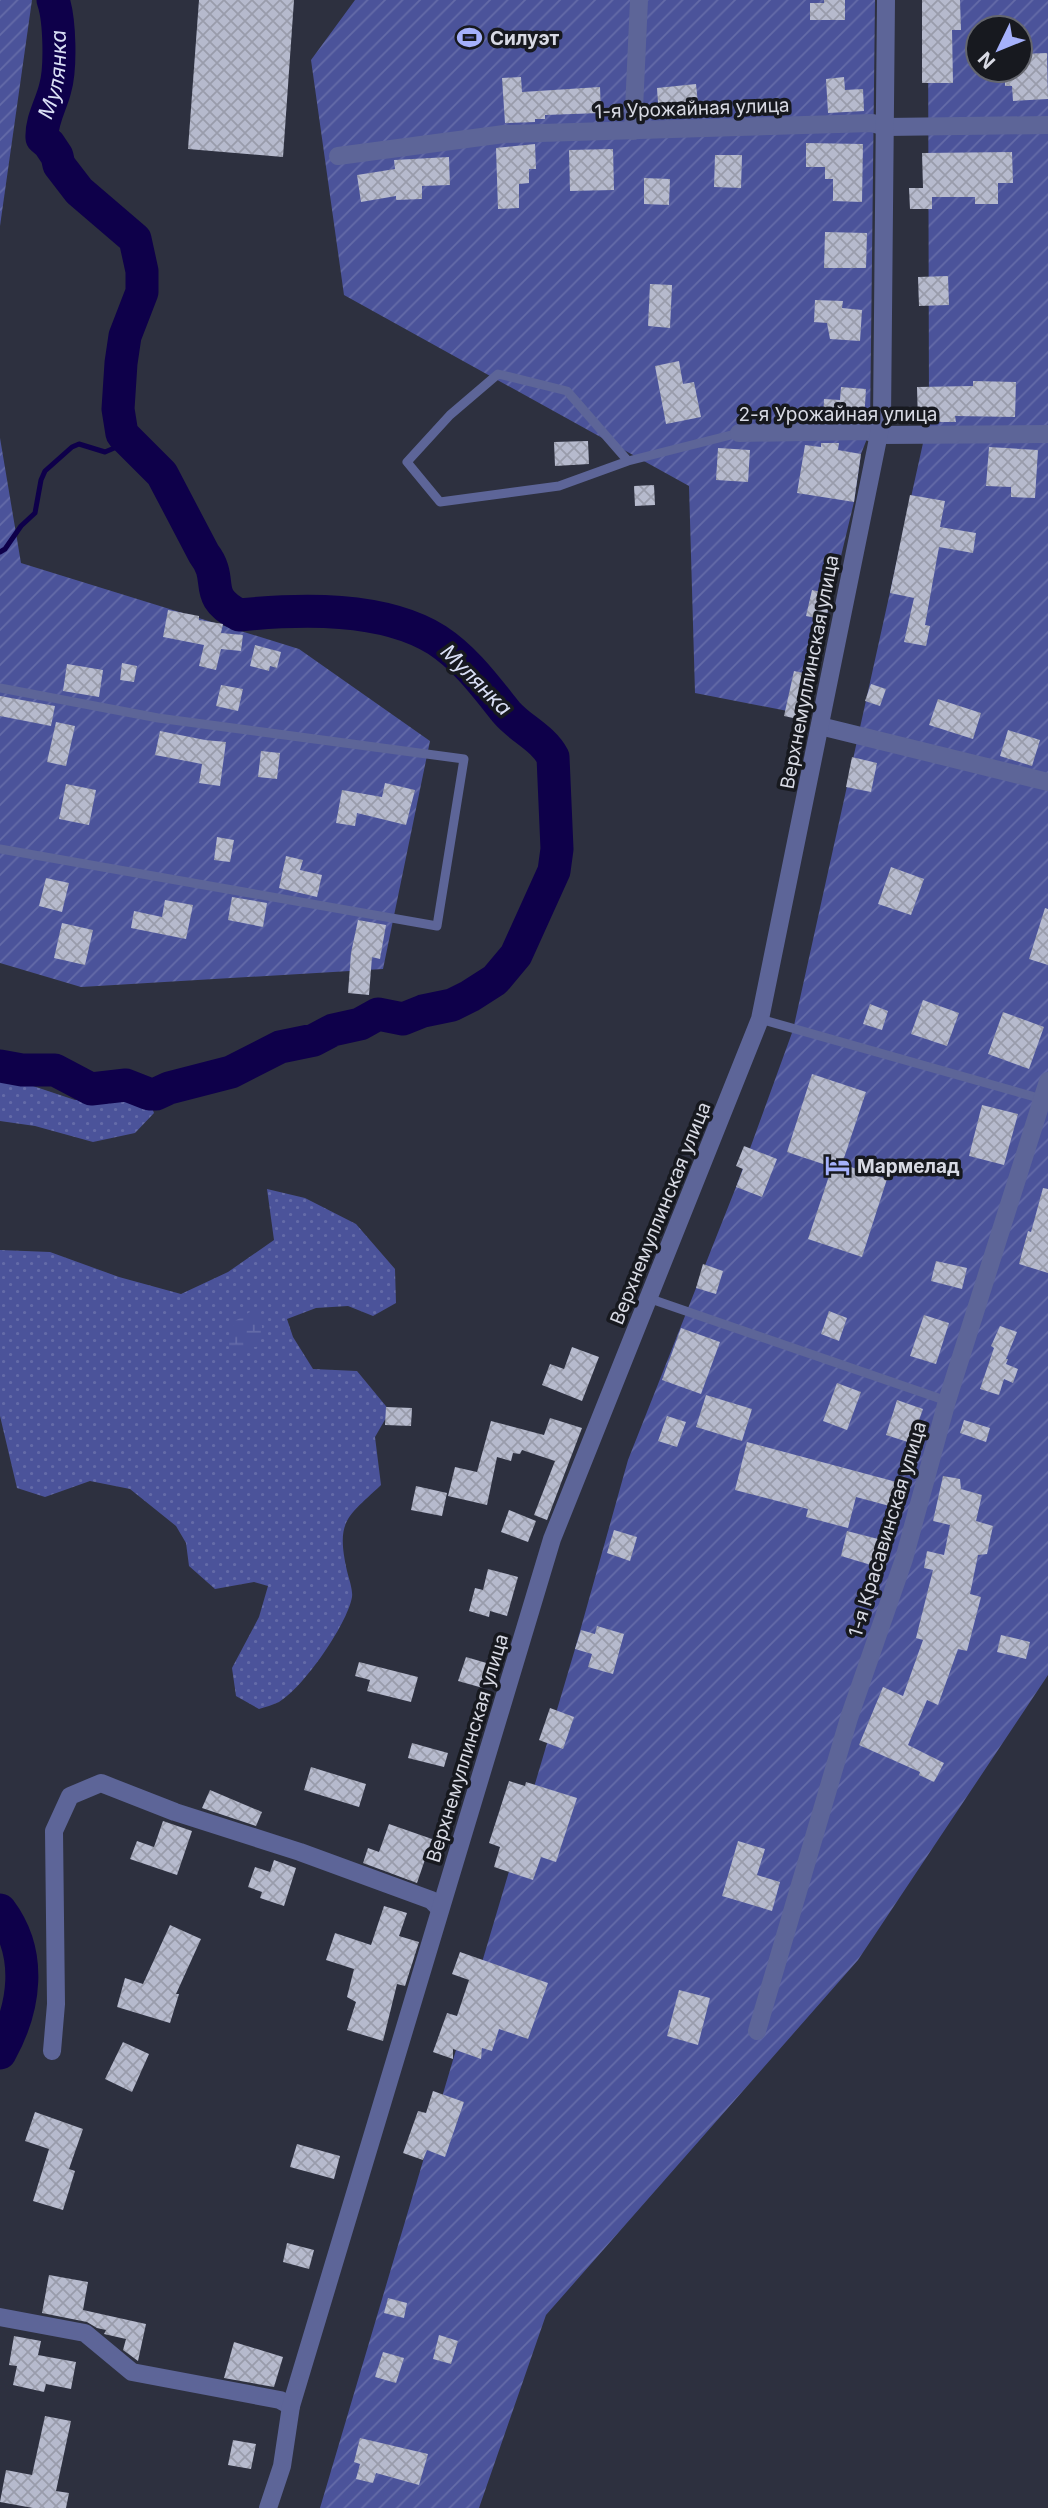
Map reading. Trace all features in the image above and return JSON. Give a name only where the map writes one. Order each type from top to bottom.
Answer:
[{"type":"street","points":[[633,131],[639,0]]},
{"type":"street","name":"Верхнемуллинская улица","points":[[268,2508],[282,2466],[291,2406],[552,1539],[760,1019],[879,435],[882,405],[886,0]]},
{"type":"street","name":"1-я Урожайная улица","points":[[338,156],[504,134],[872,123],[886,127],[1048,125]]},
{"type":"street","name":"2-я Урожайная улица","points":[[738,433],[866,431],[879,435],[1048,434]]},
{"type":"street","points":[[820,726],[1048,782]]},
{"type":"street","name":"1-я Красавинская улица","points":[[757,2031],[849,1718],[904,1559],[947,1401],[1048,1081]]},
{"type":"street","points":[[52,2051],[56,2004],[54,1831],[71,1796],[101,1783],[175,1812],[300,1852],[431,1900],[440,1909]]},
{"type":"street","points":[[0,2317],[85,2333],[132,2372],[280,2400],[291,2406]]},
{"type":"lane","name":"2-я Урожайная улица","points":[[628,461],[567,391],[498,374],[450,415],[407,462],[440,502],[559,486],[628,461],[738,433]]},
{"type":"lane","points":[[0,688],[158,718],[464,759],[437,926],[0,849]]},
{"type":"lane","points":[[760,1019],[1042,1099]]},
{"type":"lane","points":[[649,1298],[947,1401]]},
{"type":"green space","points":[[0,0],[32,0],[0,226]]},
{"type":"green space","points":[[355,0],[875,0],[870,431],[861,454],[854,502],[803,714],[695,693],[689,486],[344,295],[311,60]]},
{"type":"green space","points":[[928,0],[1048,0],[1048,1675],[858,1960],[546,2315],[479,2508],[320,2508],[575,1649],[628,1460],[736,1187],[793,1030],[929,416]]},
{"type":"green space","points":[[0,438],[21,563],[299,649],[430,741],[383,969],[81,987],[0,963]]},
{"type":"green space","points":[[0,1075],[75,1100],[127,1092],[140,1095],[150,1103],[154,1113],[135,1133],[93,1142],[35,1126],[0,1121]]},
{"type":"green space","points":[[267,1189],[305,1198],[356,1224],[395,1269],[396,1303],[373,1316],[348,1306],[316,1308],[287,1319],[293,1337],[313,1369],[357,1371],[390,1411],[375,1437],[381,1485],[359,1505],[344,1531],[344,1554],[352,1597],[342,1623],[323,1655],[300,1684],[279,1702],[259,1709],[236,1696],[232,1668],[259,1617],[268,1586],[254,1582],[215,1589],[189,1566],[186,1543],[176,1526],[130,1489],[90,1481],[45,1497],[17,1488],[0,1416],[0,1250],[50,1252],[119,1277],[181,1294],[228,1272],[274,1240]]},
{"type":"green space","points":[[255,1309],[262,1326],[260,1346],[232,1352],[226,1342],[235,1321]]},
{"type":"building","points":[[199,0],[294,0],[283,157],[188,149]]},
{"type":"building","points":[[824,0],[845,0],[845,20],[810,20],[810,3],[824,3]]},
{"type":"building","points":[[922,0],[960,0],[961,30],[952,30],[953,83],[922,83]]},
{"type":"building","points":[[1034,53],[1047,53],[1048,99],[1013,101],[1012,86],[1005,84],[1034,84]]},
{"type":"building","points":[[521,77],[522,92],[600,87],[601,113],[545,115],[545,119],[535,119],[535,122],[505,123],[502,78]]},
{"type":"building","points":[[844,77],[845,90],[863,89],[864,111],[828,113],[826,79]]},
{"type":"building","points":[[696,84],[699,114],[659,118],[657,88]]},
{"type":"building","points":[[806,143],[863,144],[862,202],[833,201],[833,179],[825,179],[825,167],[806,167]]},
{"type":"building","points":[[535,144],[536,169],[529,169],[529,183],[519,184],[519,208],[498,209],[496,148]]},
{"type":"building","points":[[613,149],[614,190],[570,191],[569,150]]},
{"type":"building","points":[[1012,152],[1013,183],[998,183],[998,204],[975,204],[975,197],[932,197],[932,209],[910,209],[909,188],[923,188],[922,153]]},
{"type":"building","points":[[715,155],[742,155],[741,188],[714,187]]},
{"type":"building","points":[[449,157],[450,185],[422,186],[422,199],[396,200],[396,196],[361,202],[357,175],[395,169],[394,160]]},
{"type":"building","points":[[644,178],[670,179],[669,205],[644,204]]},
{"type":"building","points":[[825,232],[867,233],[866,268],[824,268]]},
{"type":"building","points":[[948,276],[949,305],[919,306],[918,277]]},
{"type":"building","points":[[650,284],[672,285],[670,328],[648,326]]},
{"type":"building","points":[[815,300],[843,301],[842,308],[862,310],[860,341],[830,339],[827,323],[814,322]]},
{"type":"building","points":[[679,361],[683,384],[694,382],[701,417],[666,424],[655,366]]},
{"type":"building","points":[[973,381],[1016,382],[1015,417],[955,416],[956,422],[918,422],[917,387],[973,386]]},
{"type":"building","points":[[841,387],[866,389],[864,420],[823,420],[824,399],[840,400]]},
{"type":"building","points":[[588,441],[589,464],[555,466],[554,442]]},
{"type":"building","points":[[821,443],[839,443],[838,450],[861,454],[854,502],[797,493],[805,445],[821,447]]},
{"type":"building","points":[[989,447],[1038,450],[1035,498],[1011,497],[1011,487],[986,486]]},
{"type":"building","points":[[718,448],[750,450],[748,482],[716,480]]},
{"type":"building","points":[[654,485],[655,505],[635,506],[634,486]]},
{"type":"building","points":[[910,495],[945,501],[940,527],[976,533],[973,553],[939,547],[925,625],[930,626],[926,646],[904,642],[914,598],[890,593]]},
{"type":"building","points":[[812,590],[831,594],[826,620],[806,616]]},
{"type":"building","points":[[168,610],[223,624],[221,633],[243,635],[241,651],[221,649],[216,670],[199,666],[204,645],[163,637]]},
{"type":"building","points":[[255,645],[281,652],[277,668],[270,666],[269,671],[250,666]]},
{"type":"building","points":[[122,663],[137,666],[134,682],[120,680]]},
{"type":"building","points":[[67,664],[103,670],[99,697],[63,691]]},
{"type":"building","points":[[794,671],[817,676],[807,721],[784,716]]},
{"type":"building","points":[[871,684],[886,689],[880,706],[865,701]]},
{"type":"building","points":[[221,685],[243,689],[238,711],[216,706]]},
{"type":"building","points":[[0,696],[55,706],[51,726],[0,716]]},
{"type":"building","points":[[938,699],[981,713],[973,739],[929,725]]},
{"type":"building","points":[[56,722],[75,726],[66,766],[47,762]]},
{"type":"building","points":[[1008,730],[1040,740],[1032,766],[1000,756]]},
{"type":"building","points":[[160,731],[226,742],[220,786],[199,783],[202,764],[155,755]]},
{"type":"building","points":[[261,751],[280,753],[277,779],[258,777]]},
{"type":"building","points":[[852,757],[877,763],[871,792],[846,787]]},
{"type":"building","points":[[385,783],[415,790],[406,825],[357,813],[355,826],[336,823],[342,790],[382,797]]},
{"type":"building","points":[[66,784],[96,790],[89,825],[59,819]]},
{"type":"building","points":[[217,837],[234,840],[230,862],[214,860]]},
{"type":"building","points":[[286,856],[303,860],[300,870],[322,875],[317,897],[279,888]]},
{"type":"building","points":[[891,867],[924,879],[911,915],[878,904]]},
{"type":"building","points":[[46,878],[69,883],[62,912],[39,906]]},
{"type":"building","points":[[232,897],[267,903],[263,927],[228,920]]},
{"type":"building","points":[[165,900],[193,905],[186,939],[131,928],[134,911],[162,917]]},
{"type":"building","points":[[1045,908],[1048,909],[1048,965],[1029,959]]},
{"type":"building","points":[[358,920],[386,925],[380,959],[372,957],[369,995],[348,993],[351,953]]},
{"type":"building","points":[[62,923],[93,930],[85,965],[54,958]]},
{"type":"building","points":[[923,1000],[959,1013],[947,1046],[911,1034]]},
{"type":"building","points":[[870,1004],[888,1011],[882,1030],[863,1024]]},
{"type":"building","points":[[1003,1012],[1044,1027],[1029,1069],[988,1054]]},
{"type":"building","name":"Мармелад","points":[[812,1074],[866,1092],[842,1164],[887,1179],[862,1257],[808,1239],[832,1167],[787,1152]]},
{"type":"building","points":[[982,1105],[1018,1114],[1004,1165],[969,1156]]},
{"type":"building","points":[[744,1146],[777,1159],[762,1197],[736,1187],[743,1169],[736,1166]]},
{"type":"building","points":[[1043,1188],[1048,1189],[1048,1273],[1019,1264]]},
{"type":"building","points":[[936,1261],[967,1268],[962,1289],[931,1281]]},
{"type":"building","points":[[703,1264],[723,1271],[716,1294],[696,1288]]},
{"type":"building","points":[[829,1311],[847,1318],[839,1341],[821,1334]]},
{"type":"building","points":[[924,1315],[949,1323],[936,1364],[910,1356]]},
{"type":"building","points":[[1000,1326],[1017,1332],[1006,1364],[1018,1369],[1013,1383],[1004,1379],[999,1395],[980,1389],[994,1348],[991,1346]]},
{"type":"building","points":[[681,1328],[720,1342],[701,1394],[662,1380]]},
{"type":"building","points":[[572,1347],[599,1357],[582,1401],[542,1385],[550,1364],[564,1369]]},
{"type":"building","points":[[837,1383],[861,1392],[847,1430],[823,1421]]},
{"type":"building","points":[[706,1395],[752,1409],[742,1441],[696,1427]]},
{"type":"building","points":[[897,1400],[923,1409],[911,1443],[886,1435]]},
{"type":"building","points":[[386,1407],[412,1408],[411,1426],[385,1425]]},
{"type":"building","points":[[667,1416],[686,1422],[677,1447],[658,1441]]},
{"type":"building","points":[[550,1418],[582,1428],[547,1520],[534,1515],[555,1461],[522,1450],[520,1454],[513,1453],[511,1461],[497,1457],[487,1505],[448,1496],[455,1467],[477,1472],[491,1421],[544,1435]]},
{"type":"building","points":[[964,1420],[990,1428],[986,1442],[960,1433]]},
{"type":"building","points":[[747,1442],[904,1484],[897,1508],[856,1497],[848,1528],[806,1517],[808,1509],[735,1490]]},
{"type":"building","points":[[943,1476],[960,1479],[961,1489],[982,1495],[976,1521],[993,1526],[987,1554],[978,1555],[970,1594],[981,1597],[967,1651],[958,1649],[938,1705],[927,1700],[908,1745],[944,1763],[934,1782],[919,1775],[920,1772],[859,1745],[883,1687],[903,1696],[923,1640],[916,1638],[933,1570],[924,1568],[927,1551],[944,1555],[950,1525],[933,1521]]},
{"type":"building","points":[[416,1486],[447,1493],[442,1516],[411,1510]]},
{"type":"building","points":[[509,1510],[536,1521],[528,1542],[501,1532]]},
{"type":"building","points":[[614,1530],[637,1537],[630,1561],[607,1553]]},
{"type":"building","points":[[847,1531],[878,1539],[871,1565],[841,1556]]},
{"type":"building","points":[[488,1569],[518,1577],[507,1616],[490,1611],[489,1617],[469,1611],[475,1588],[483,1590]]},
{"type":"building","points":[[597,1626],[624,1634],[613,1674],[588,1667],[592,1654],[575,1649],[581,1630],[595,1634]]},
{"type":"building","points":[[1001,1635],[1030,1642],[1026,1659],[997,1652]]},
{"type":"building","points":[[466,1657],[490,1664],[483,1688],[458,1681]]},
{"type":"building","points":[[359,1662],[418,1677],[411,1702],[367,1691],[370,1680],[355,1676]]},
{"type":"building","points":[[550,1708],[574,1717],[563,1749],[539,1740]]},
{"type":"building","points":[[412,1743],[448,1753],[444,1767],[408,1758]]},
{"type":"building","points":[[311,1767],[366,1784],[359,1807],[304,1790]]},
{"type":"building","points":[[509,1781],[525,1786],[526,1782],[577,1798],[556,1862],[541,1857],[533,1880],[494,1867],[500,1847],[489,1843]]},
{"type":"building","points":[[210,1790],[262,1812],[256,1826],[202,1808]]},
{"type":"building","points":[[163,1821],[192,1831],[177,1875],[130,1859],[137,1841],[154,1847]]},
{"type":"building","points":[[389,1824],[432,1839],[417,1883],[363,1863],[368,1848],[379,1852]]},
{"type":"building","points":[[738,1841],[765,1849],[757,1875],[780,1882],[772,1911],[722,1896]]},
{"type":"building","points":[[274,1860],[296,1868],[284,1906],[260,1898],[262,1892],[248,1887],[255,1867],[270,1872]]},
{"type":"building","points":[[384,1906],[407,1913],[399,1936],[419,1942],[405,1986],[397,1984],[383,2041],[347,2030],[356,2002],[347,1997],[354,1969],[326,1960],[335,1933],[371,1945]]},
{"type":"building","points":[[170,1925],[201,1939],[176,1994],[179,1994],[170,2023],[117,2007],[125,1978],[143,1984]]},
{"type":"building","points":[[460,1952],[548,1983],[528,2039],[499,2029],[492,2051],[482,2048],[481,2059],[453,2049],[453,2059],[433,2052],[447,2013],[457,2016],[469,1980],[452,1974]]},
{"type":"building","points":[[679,1990],[710,1998],[698,2045],[667,2036]]},
{"type":"building","points":[[123,2042],[149,2054],[132,2092],[105,2079]]},
{"type":"building","points":[[433,2091],[464,2102],[445,2157],[427,2150],[423,2160],[403,2153],[418,2111],[426,2113]]},
{"type":"building","points":[[35,2112],[83,2129],[69,2169],[75,2171],[63,2210],[33,2201],[49,2149],[25,2141]]},
{"type":"building","points":[[297,2144],[340,2156],[334,2179],[290,2167]]},
{"type":"building","points":[[287,2243],[314,2250],[309,2269],[283,2262]]},
{"type":"building","points":[[49,2275],[88,2282],[83,2310],[146,2324],[138,2361],[123,2350],[126,2339],[104,2334],[106,2330],[87,2322],[42,2313]]},
{"type":"building","points":[[388,2298],[407,2303],[404,2318],[384,2313]]},
{"type":"building","points":[[439,2335],[458,2341],[451,2364],[433,2359]]},
{"type":"building","points":[[14,2336],[41,2341],[38,2355],[76,2362],[71,2389],[46,2384],[44,2392],[13,2385],[17,2366],[9,2365]]},
{"type":"building","points":[[234,2342],[283,2357],[274,2387],[224,2378]]},
{"type":"building","points":[[383,2352],[404,2358],[396,2383],[375,2377]]},
{"type":"building","points":[[45,2416],[71,2421],[56,2491],[69,2493],[66,2508],[33,2508],[0,2502],[6,2470],[32,2475]]},
{"type":"building","points":[[360,2438],[428,2454],[419,2485],[376,2473],[373,2483],[356,2479],[360,2464],[354,2462]]},
{"type":"building","points":[[233,2440],[256,2444],[251,2469],[228,2465]]},
{"type":"waterway","name":"Мулянка","points":[[0,1066],[22,1070],[55,1070],[91,1089],[126,1085],[156,1094],[231,1072],[280,1047],[314,1040],[333,1030],[360,1024],[378,1014],[403,1019],[423,1011],[452,1005],[495,980],[516,955],[554,871],[557,849],[553,757],[549,750],[507,713],[475,674],[437,640],[392,621],[367,616],[314,611],[239,615],[220,601],[210,564],[162,474],[122,434],[118,409],[121,363],[125,336],[142,292],[142,271],[135,239],[79,191],[59,165],[49,144],[42,138],[43,125],[55,89],[59,57],[53,0]]},
{"type":"waterway","points":[[0,552],[35,513],[45,471],[72,447],[79,444],[105,452],[128,442]]},
{"type":"waterway","name":"Мулянка","points":[[0,1910],[17,1945],[22,1981],[15,2018],[0,2053]]},
{"type":"place","name":"Силуэт","points":[[470,38]]},
{"type":"place","name":"Мармелад","points":[[837,1166]]}]
